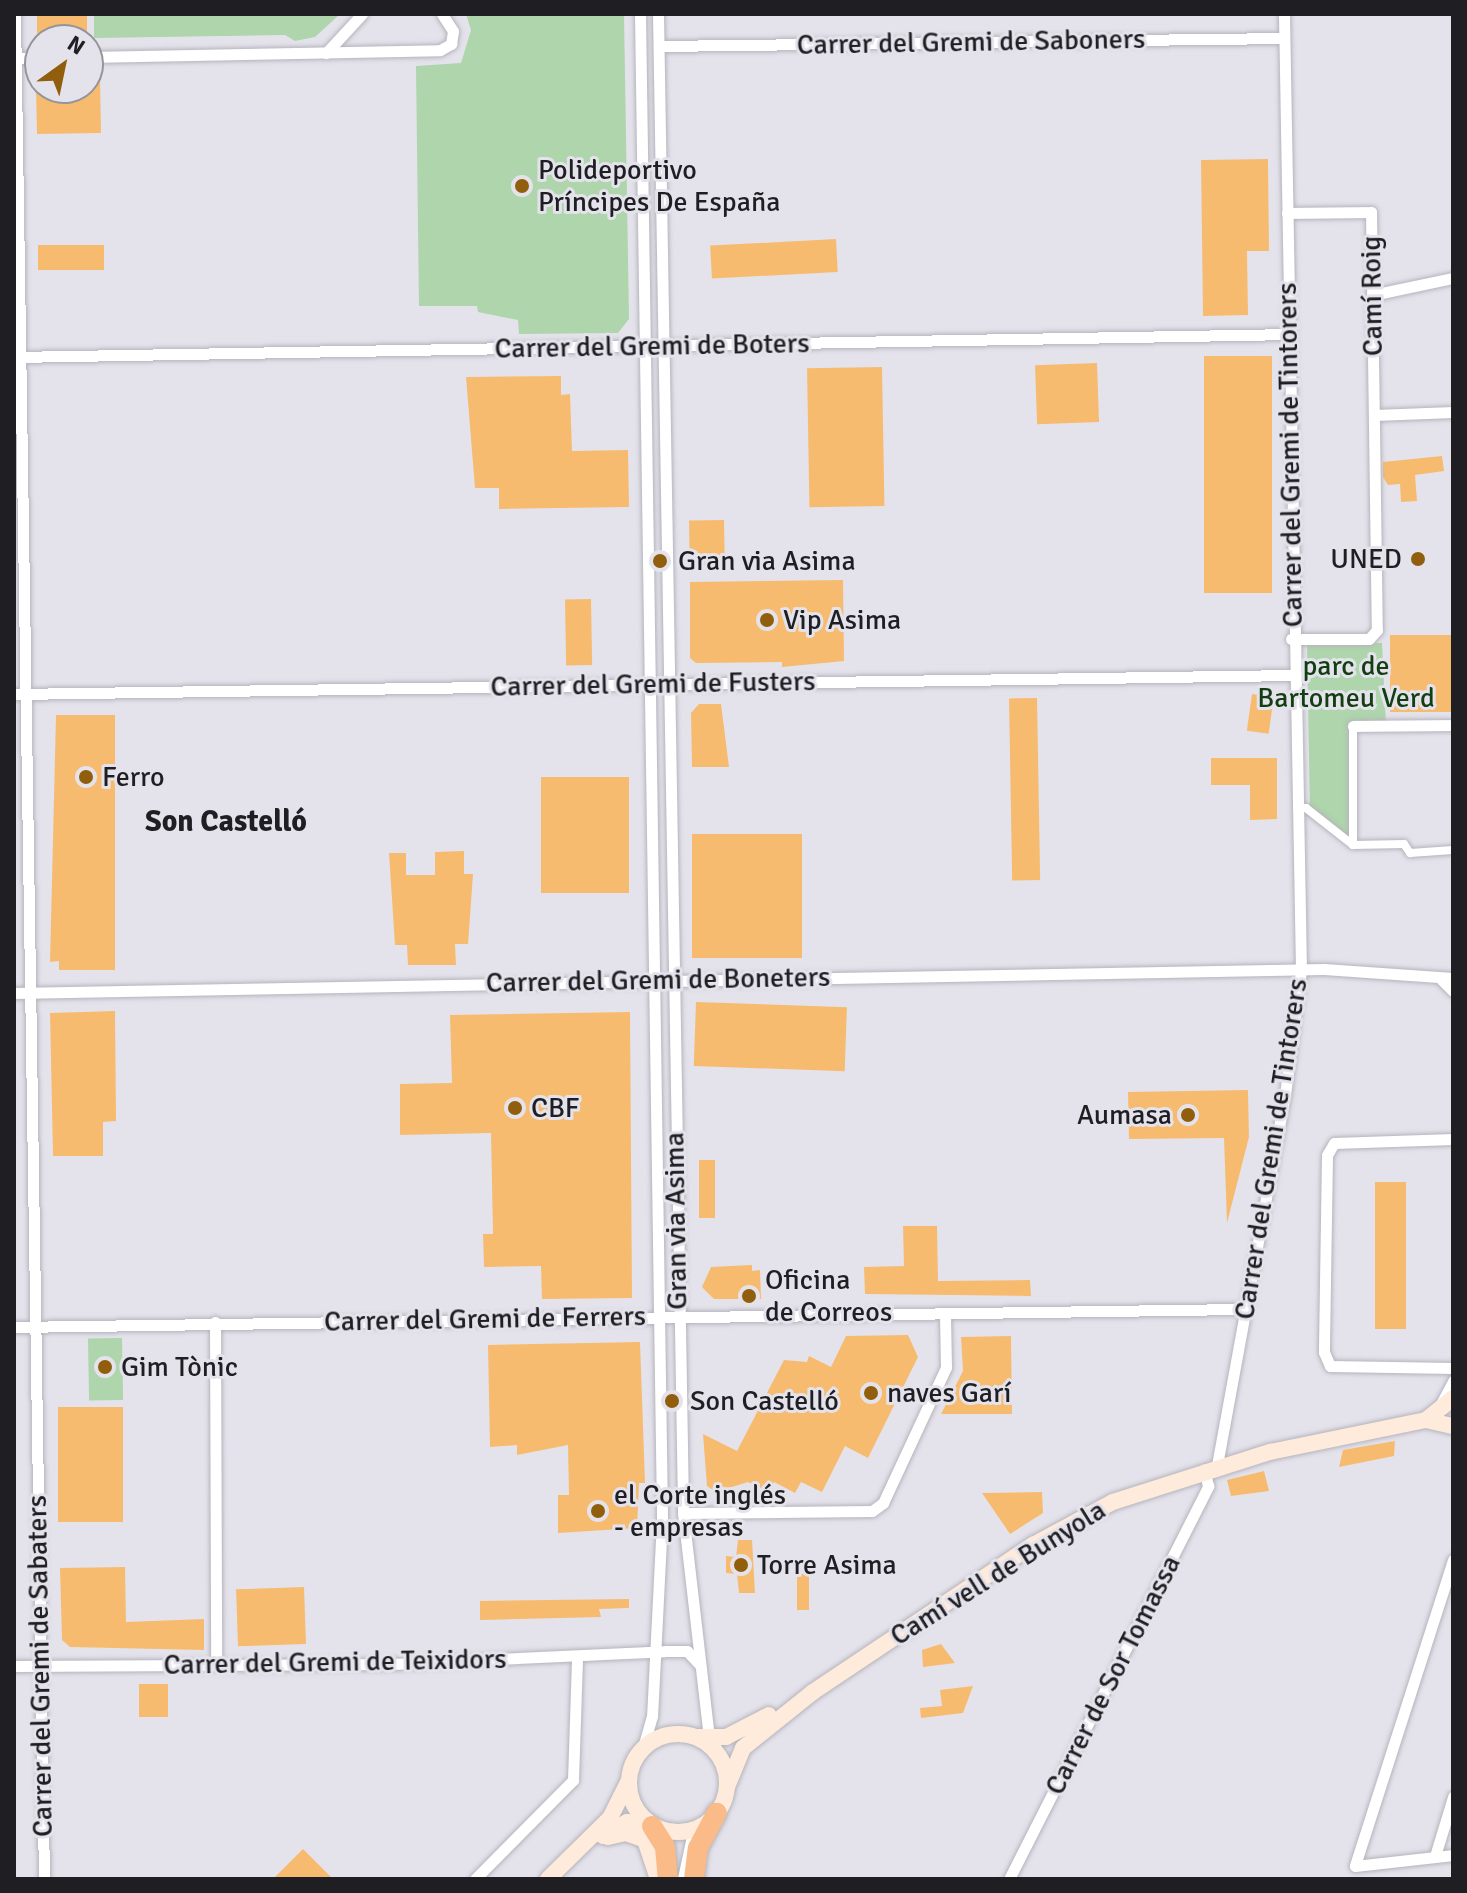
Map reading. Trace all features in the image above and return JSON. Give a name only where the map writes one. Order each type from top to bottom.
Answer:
[{"type":"highway","points":[[694,1879],[698,1848],[711,1818]]},
{"type":"highway","points":[[654,1825],[665,1847],[668,1879]]},
{"type":"main road","name":"Camí vell de Bunyola","points":[[813,1692],[1033,1545],[1113,1502],[1210,1467],[1443,1412]]},
{"type":"main road","points":[[548,1879],[610,1818],[642,1750],[663,1736],[708,1743],[741,1731],[813,1692]]},
{"type":"main road","points":[[575,1855],[623,1823],[687,1831],[711,1818],[743,1748],[813,1692]]},
{"type":"main road","points":[[708,1743],[727,1787]]},
{"type":"main road","points":[[630,1776],[633,1800],[654,1825]]},
{"type":"main road","points":[[595,1841],[638,1836],[653,1853],[658,1879]]},
{"type":"street","name":"Carrer del Gremi de Sabaters","points":[[15,14],[20,694],[30,993],[44,1879]]},
{"type":"street","points":[[326,53],[362,14]]},
{"type":"street","points":[[104,57],[440,50],[451,44],[453,31],[442,14]]},
{"type":"street","name":"Gran via Asima","points":[[640,14],[661,1317],[656,1654],[642,1750]]},
{"type":"street","name":"Gran via Asima","points":[[658,14],[683,1513],[708,1743]]},
{"type":"street","name":"Carrer del Gremi de Tintorers","points":[[1210,1467],[1285,1095],[1301,970],[1291,639],[1284,14]]},
{"type":"street","name":"Carrer del Gremi de Saboners","points":[[659,46],[1283,38]]},
{"type":"street","name":"Camí Roig","points":[[1287,213],[1371,212],[1377,630],[1369,639],[1291,639]]},
{"type":"street","points":[[1372,295],[1453,278]]},
{"type":"street","name":"Carrer del Gremi de Boters","points":[[17,357],[1289,334]]},
{"type":"street","points":[[1374,415],[1453,412]]},
{"type":"street","name":"Carrer del Gremi de Fusters","points":[[20,694],[1292,675]]},
{"type":"street","points":[[1353,845],[1353,726],[1453,725]]},
{"type":"street","points":[[1297,808],[1306,808],[1353,845],[1404,844],[1410,853],[1453,850]]},
{"type":"street","name":"Carrer del Gremi de Boneters","points":[[14,993],[672,978],[1301,970],[1447,979]]},
{"type":"street","points":[[1447,979],[1453,991]]},
{"type":"street","points":[[1453,1139],[1334,1143],[1327,1155],[1324,1352],[1330,1366],[1453,1368]]},
{"type":"street","name":"Carrer del Gremi de Ferrers","points":[[14,1327],[215,1322],[945,1316],[1244,1309]]},
{"type":"street","points":[[683,1513],[872,1511],[883,1503],[946,1367],[945,1316]]},
{"type":"street","points":[[215,1322],[216,1665]]},
{"type":"street","points":[[1443,1412],[1453,1381]]},
{"type":"street","name":"Carrer de Sor Tomassa","points":[[1009,1879],[1208,1486],[1210,1467]]},
{"type":"street","points":[[1453,1560],[1355,1866],[1453,1855]]},
{"type":"street","name":"Carrer del Gremi de Teixidors","points":[[14,1666],[577,1658],[684,1651],[699,1664]]},
{"type":"street","points":[[475,1879],[575,1775],[577,1658]]},
{"type":"street","points":[[1435,1856],[1453,1797]]},
{"type":"street","points":[[685,1879],[689,1846],[711,1818]]},
{"type":"green space","points":[[94,14],[340,14],[315,37],[295,41],[285,35],[104,38],[104,24],[94,24]]},
{"type":"green space","name":"Polideportivo Príncipes De España","points":[[466,14],[624,14],[629,319],[618,333],[519,334],[518,320],[478,312],[477,306],[419,306],[416,66],[461,63],[471,30]]},
{"type":"green space","name":"parc de Bartomeu Verd","points":[[1382,643],[1386,725],[1354,726],[1353,845],[1310,812],[1307,644]]},
{"type":"green space","name":"Gim Tònic","points":[[122,1338],[123,1400],[89,1401],[88,1339]]},
{"type":"building","points":[[37,14],[87,14],[87,24],[37,24]]},
{"type":"building","points":[[36,104],[100,104],[101,133],[37,134]]},
{"type":"building","points":[[1268,159],[1269,251],[1247,251],[1248,315],[1203,316],[1201,160]]},
{"type":"building","points":[[836,239],[838,272],[712,279],[710,246]]},
{"type":"building","points":[[38,245],[104,245],[104,270],[38,270]]},
{"type":"building","points":[[1204,356],[1272,356],[1272,593],[1204,593]]},
{"type":"building","points":[[1097,363],[1099,422],[1037,424],[1035,365]]},
{"type":"building","points":[[882,367],[884,506],[809,507],[807,368]]},
{"type":"building","points":[[561,376],[561,395],[570,394],[572,451],[628,450],[629,507],[499,509],[499,488],[475,488],[466,377]]},
{"type":"building","points":[[1442,456],[1444,471],[1415,475],[1417,501],[1401,502],[1400,484],[1388,485],[1383,477],[1383,462]]},
{"type":"building","points":[[724,520],[725,566],[690,567],[689,521]]},
{"type":"building","name":"Vip Asima","points":[[843,580],[844,661],[782,667],[782,662],[696,663],[690,658],[690,582]]},
{"type":"building","points":[[565,599],[591,599],[592,665],[566,665]]},
{"type":"building","points":[[1390,635],[1453,635],[1453,712],[1390,712]]},
{"type":"building","points":[[1252,694],[1274,697],[1269,734],[1247,731]]},
{"type":"building","points":[[1009,698],[1037,698],[1040,880],[1012,880]]},
{"type":"building","points":[[699,704],[721,704],[729,767],[692,767],[691,713]]},
{"type":"building","points":[[56,715],[115,715],[115,970],[59,970],[59,961],[50,962]]},
{"type":"building","points":[[1211,758],[1277,758],[1277,819],[1250,820],[1250,785],[1211,785]]},
{"type":"building","points":[[541,777],[629,777],[629,893],[541,893]]},
{"type":"building","points":[[692,834],[802,834],[802,958],[692,958]]},
{"type":"building","points":[[464,851],[464,874],[473,874],[468,944],[455,944],[456,965],[408,965],[407,945],[395,945],[389,853],[406,853],[406,875],[435,875],[435,852]]},
{"type":"building","points":[[696,1002],[847,1007],[845,1071],[694,1066]]},
{"type":"building","points":[[115,1011],[116,1121],[103,1122],[103,1156],[53,1156],[50,1013]]},
{"type":"building","points":[[630,1012],[632,1298],[542,1299],[541,1266],[484,1267],[483,1234],[493,1234],[491,1133],[400,1135],[400,1084],[452,1083],[450,1015]]},
{"type":"building","name":"Aumasa","points":[[1248,1090],[1249,1137],[1227,1223],[1224,1138],[1129,1139],[1128,1092]]},
{"type":"building","points":[[699,1160],[715,1160],[715,1218],[699,1218]]},
{"type":"building","points":[[1375,1182],[1406,1182],[1406,1329],[1375,1329]]},
{"type":"building","points":[[903,1226],[937,1226],[938,1281],[1030,1280],[1031,1296],[865,1294],[864,1267],[904,1266]]},
{"type":"building","points":[[752,1265],[752,1271],[760,1270],[761,1299],[714,1299],[702,1287],[711,1267]]},
{"type":"building","points":[[908,1335],[918,1357],[868,1458],[845,1446],[822,1492],[801,1482],[795,1493],[774,1482],[770,1492],[748,1482],[716,1492],[707,1486],[703,1434],[737,1451],[784,1360],[807,1362],[809,1356],[831,1367],[846,1336]]},
{"type":"building","points":[[1011,1336],[1012,1414],[941,1414],[963,1371],[961,1337]]},
{"type":"building","points":[[640,1342],[645,1483],[639,1483],[637,1528],[558,1533],[558,1495],[569,1495],[568,1445],[517,1455],[517,1445],[490,1447],[488,1345]]},
{"type":"building","points":[[58,1407],[123,1407],[123,1522],[58,1522]]},
{"type":"building","points":[[1395,1441],[1394,1456],[1339,1467],[1343,1450]]},
{"type":"building","points":[[1264,1471],[1269,1491],[1231,1496],[1227,1480]]},
{"type":"building","points":[[1042,1492],[1043,1513],[1010,1534],[982,1493]]},
{"type":"building","name":"Torre Asima","points":[[738,1540],[752,1540],[755,1593],[739,1593],[737,1574],[726,1573],[726,1556],[736,1557]]},
{"type":"building","points":[[125,1567],[126,1622],[204,1619],[204,1650],[70,1647],[62,1640],[60,1568]]},
{"type":"building","points":[[797,1574],[809,1574],[809,1610],[797,1610]]},
{"type":"building","points":[[304,1587],[306,1644],[238,1646],[236,1589]]},
{"type":"building","points":[[629,1599],[629,1608],[599,1609],[601,1617],[480,1620],[480,1601]]},
{"type":"building","points":[[941,1644],[955,1663],[923,1667],[922,1650]]},
{"type":"building","points":[[139,1684],[168,1684],[168,1717],[139,1717]]},
{"type":"building","points":[[973,1686],[963,1713],[921,1718],[920,1708],[942,1706],[940,1690]]},
{"type":"building","points":[[303,1849],[333,1879],[273,1879]]},
{"type":"place","name":"Polideportivo Príncipes De España","points":[[522,186]]},
{"type":"place","name":"UNED","points":[[1418,559]]},
{"type":"place","name":"Gran via Asima","points":[[660,561]]},
{"type":"place","name":"Vip Asima","points":[[767,620]]},
{"type":"place","name":"Ferro","points":[[86,777]]},
{"type":"place","name":"CBF","points":[[515,1108]]},
{"type":"place","name":"Aumasa","points":[[1188,1115]]},
{"type":"place","name":"Oficina de Correos","points":[[749,1296]]},
{"type":"place","name":"Gim Tònic","points":[[105,1367]]},
{"type":"place","name":"naves Garí","points":[[871,1393]]},
{"type":"place","name":"Son Castelló","points":[[672,1401]]},
{"type":"place","name":"el Corte inglés - empresas","points":[[598,1511]]},
{"type":"place","name":"Torre Asima","points":[[741,1565]]},
{"type":"district","name":"Son Castelló","points":[[226,822]]}]
